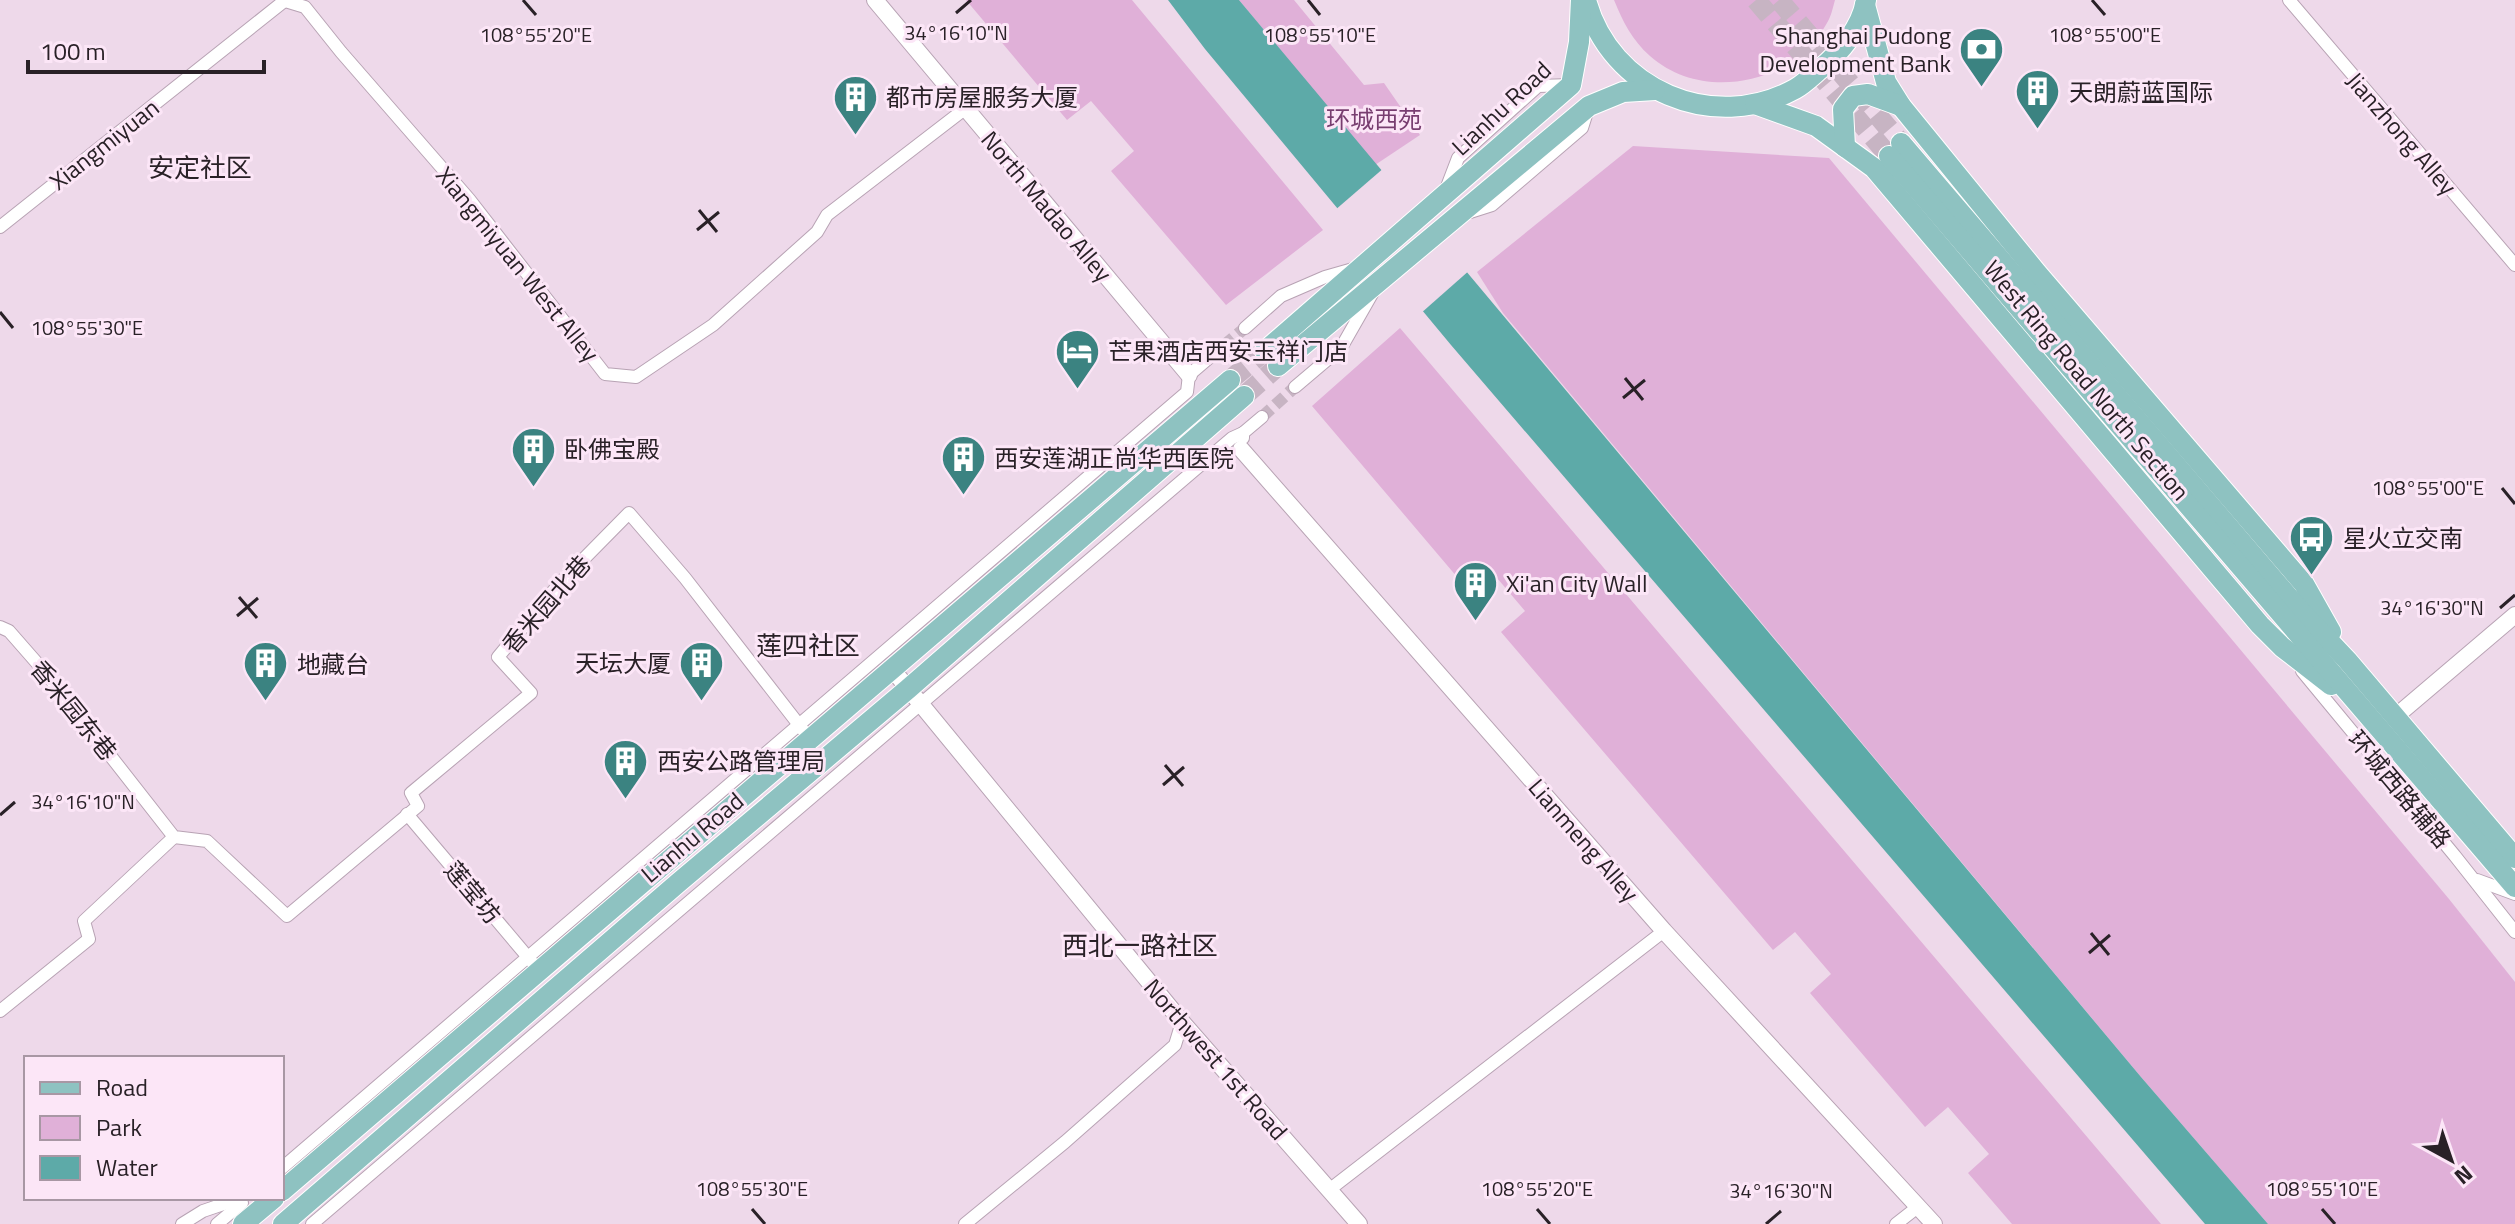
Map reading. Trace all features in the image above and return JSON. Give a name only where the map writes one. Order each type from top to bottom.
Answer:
[{"type":"main road","name":"Lianhu Road","points":[[1360,268],[1571,85],[1584,0]]},
{"type":"main road","points":[[1584,0],[1600,37],[1633,75],[1655,90],[1678,100],[1703,106],[1729,107],[1755,104],[1796,88],[1830,61],[1849,38],[1865,2]]},
{"type":"main road","name":"West Ring Road North Section","points":[[1865,2],[1886,82],[1901,106],[2037,273],[2304,584],[2347,660]]},
{"type":"main road","points":[[1360,268],[1272,359],[1376,286],[1589,106],[1623,92],[1655,90]]},
{"type":"main road","points":[[1845,147],[1843,109],[1853,96],[1868,94],[1901,106]]},
{"type":"main road","points":[[1553,101],[1567,106],[1570,122]]},
{"type":"main road","name":"West Ring Road North Section","points":[[1755,104],[1816,126],[1874,168],[2249,613],[2282,647],[2366,713]]},
{"type":"main road","name":"West Ring Road North Section","points":[[2515,858],[2347,660],[1895,150],[2515,887]]},
{"type":"main road","name":"Lianhu Road","points":[[283,1224],[678,883],[914,697],[1237,388],[892,669],[804,732],[534,964],[284,1189]]},
{"type":"main road","points":[[243,1224],[272,1200]]},
{"type":"street","name":"North Madao Alley","points":[[875,0],[1189,375]]},
{"type":"street","name":"Jianzhong Alley","points":[[2289,0],[2515,265]]},
{"type":"street","name":"Xiangmiyuan West Alley","points":[[283,1],[305,7],[469,199],[605,374],[636,377],[713,325],[817,232],[827,215],[966,108]]},
{"type":"street","name":"Xiangmiyuan","points":[[0,227],[283,1]]},
{"type":"street","points":[[1443,197],[1458,158],[1538,86],[1571,85]]},
{"type":"street","points":[[1459,216],[1492,205],[1582,128],[1589,106]]},
{"type":"street","points":[[1245,328],[1281,296],[1325,277],[1360,268]]},
{"type":"street","points":[[1295,387],[1341,348],[1376,286]]},
{"type":"street","points":[[804,732],[1187,392],[1189,375],[1210,357]]},
{"type":"street","points":[[312,1224],[914,697],[1232,438],[1242,441],[1262,417]]},
{"type":"street","name":"Lianmeng Alley","points":[[1242,441],[1664,931],[1934,1224]]},
{"type":"street","name":"香米园北巷","points":[[174,837],[207,841],[287,916],[418,806],[411,793],[531,693],[498,657],[560,583],[629,513],[685,578],[804,732]]},
{"type":"street","points":[[2395,717],[2515,615]]},
{"type":"street","name":"香米园东巷","points":[[0,627],[9,631],[44,671],[174,837]]},
{"type":"street","name":"环城西路辅路","points":[[2282,647],[2515,932]]},
{"type":"street","name":"Northwest 1st Road","points":[[892,669],[1182,1022],[1359,1224]]},
{"type":"street","name":"莲莹坊","points":[[407,814],[534,964]]},
{"type":"street","points":[[0,1011],[89,939],[84,921],[174,837]]},
{"type":"street","points":[[2474,879],[2515,894]]},
{"type":"street","points":[[1329,1190],[1664,931]]},
{"type":"street","points":[[284,1166],[534,964]]},
{"type":"street","points":[[965,1224],[1065,1142],[1175,1045],[1182,1022]]},
{"type":"street","points":[[182,1224],[203,1211],[238,1200]]},
{"type":"street","points":[[217,1224],[242,1200]]},
{"type":"street","points":[[1896,1224],[1919,1206]]},
{"type":"green space","points":[[966,0],[1132,0],[1323,230],[1226,305],[1111,171],[1134,151],[1091,101],[1067,120]]},
{"type":"green space","name":"环城西苑","points":[[1239,0],[1294,0],[1364,85],[1384,83],[1420,135],[1375,165]]},
{"type":"green space","points":[[1614,0],[1835,0],[1827,23],[1812,44],[1792,60],[1770,73],[1746,80],[1720,82],[1695,79],[1671,71],[1650,56],[1629,30]]},
{"type":"green space","points":[[1633,146],[1829,158],[2449,899],[2515,982],[2515,1224],[2268,1224],[2141,1077],[1503,313],[1477,272]]},
{"type":"green space","points":[[1400,328],[2161,1224],[2012,1224],[1968,1173],[1989,1154],[1948,1107],[1925,1127],[1810,993],[1831,974],[1795,932],[1773,950],[1501,632],[1525,611],[1486,565],[1463,584],[1312,406]]},
{"type":"water","points":[[1168,0],[1239,0],[2141,1077],[2268,1224],[2205,1224],[1451,345],[1205,49]]},
{"type":"pier","points":[[1385,167],[1471,269],[1420,314],[1334,211]]},
{"type":"tunnel","points":[[1756,0],[1889,156]]},
{"type":"tunnel","points":[[1779,0],[1901,143]]},
{"type":"tunnel","points":[[1210,357],[1245,328]]},
{"type":"tunnel","points":[[1230,380],[1265,351]]},
{"type":"tunnel","points":[[1244,396],[1278,366]]},
{"type":"tunnel","points":[[1262,417],[1295,387]]},
{"type":"place","name":"Shanghai Pudong Development Bank","points":[[1982,88]]},
{"type":"place","name":"天朗蔚蓝国际","points":[[2038,131]]},
{"type":"place","name":"都市房屋服务大厦","points":[[855,136]]},
{"type":"place","name":"芒果酒店西安玉祥门店","points":[[1077,390]]},
{"type":"place","name":"卧佛宝殿","points":[[533,488]]},
{"type":"place","name":"西安莲湖正尚华西医院","points":[[963,497]]},
{"type":"place","name":"星火立交南","points":[[2312,577]]},
{"type":"place","name":"Xi'an City Wall","points":[[1475,622]]},
{"type":"place","name":"天坛大厦","points":[[702,702]]},
{"type":"place","name":"地藏台","points":[[266,703]]},
{"type":"place","name":"西安公路管理局","points":[[626,800]]},
{"type":"district","name":"安定社区","points":[[200,167]]},
{"type":"district","name":"莲四社区","points":[[808,645]]},
{"type":"district","name":"西北一路社区","points":[[1140,945]]}]
